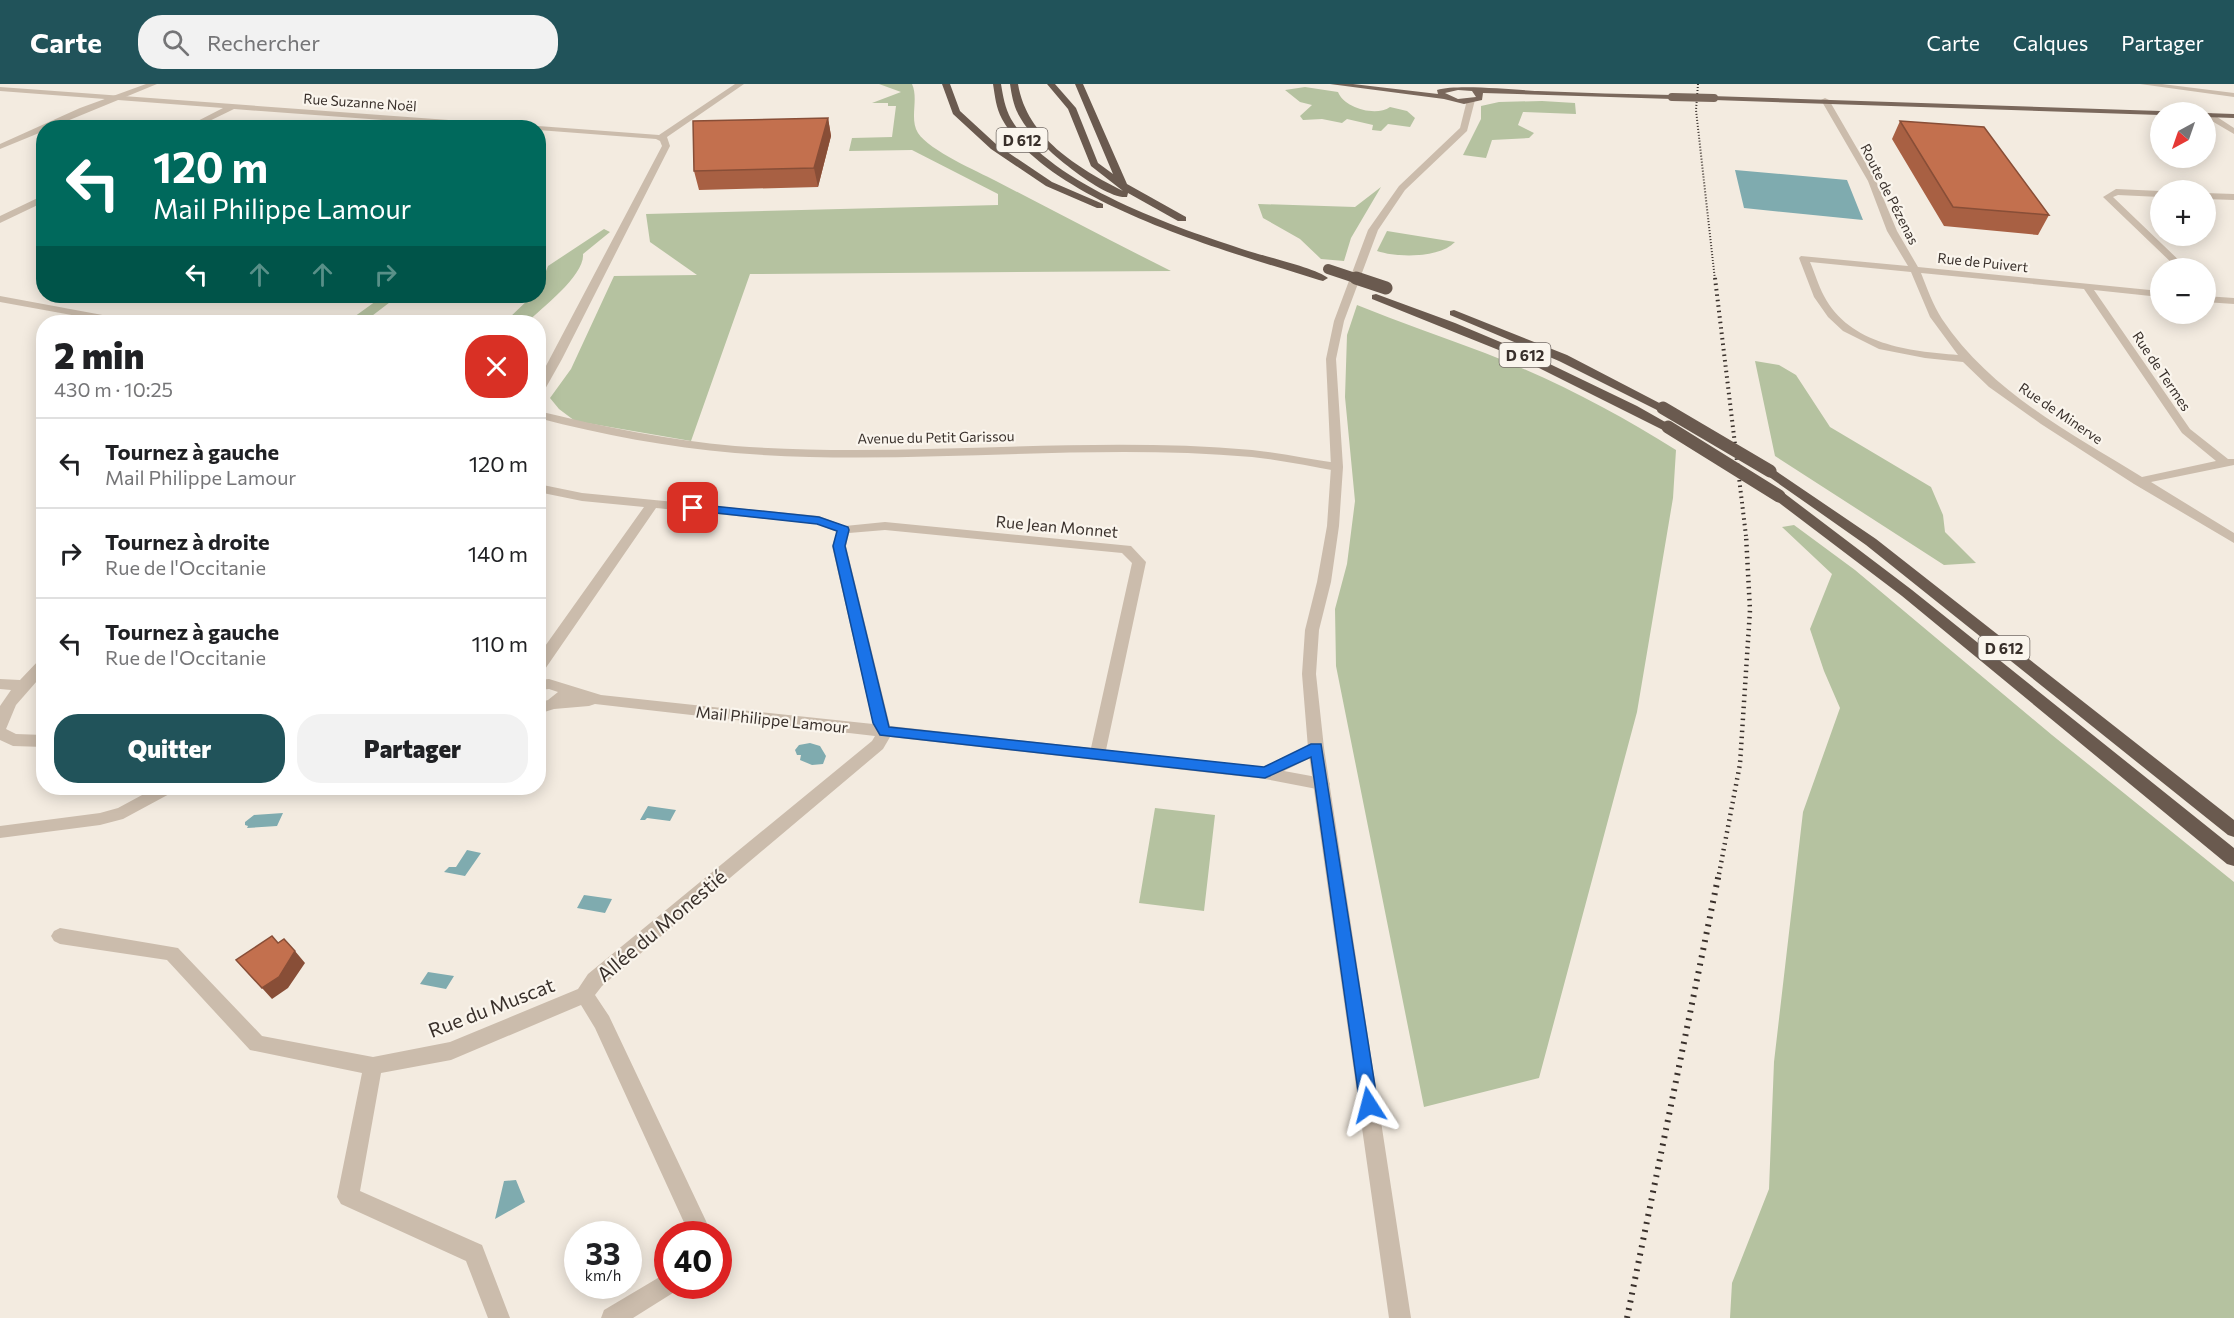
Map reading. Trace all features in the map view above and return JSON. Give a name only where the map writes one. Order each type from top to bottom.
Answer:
[{"type":"highway","name":"D 612","points":[[946,84],[956,112],[978,133],[1030,172],[1072,195],[1148,224],[1265,259],[1325,273]]},
{"type":"highway","points":[[955,84],[956,98],[962,111],[978,133]]},
{"type":"highway","name":"D 612","points":[[997,84],[999,101],[1009,123],[1032,150],[1056,170],[1086,188],[1156,220],[1265,259]]},
{"type":"highway","name":"D 612","points":[[1014,84],[1016,98],[1023,115],[1055,152],[1122,194],[1325,273],[1525,341],[1663,408],[1770,471],[1871,542],[2234,830]]},
{"type":"highway","name":"D 612","points":[[1051,84],[1072,108],[1094,164],[1127,189],[1182,219]]},
{"type":"highway","points":[[1079,84],[1111,162],[1127,189]]},
{"type":"highway","name":"D 612","points":[[1381,292],[1600,390],[1668,427],[1779,496],[1907,593],[2234,859]]},
{"type":"main road","points":[[1334,84],[1444,93],[1458,87],[1475,96]]},
{"type":"main road","points":[[1444,93],[1455,100],[1475,96],[1545,95],[1672,97],[1825,100],[2150,113]]},
{"type":"main road","points":[[2216,115],[2234,116]]},
{"type":"street","points":[[61,120],[116,98],[140,84]]},
{"type":"street","points":[[130,91],[153,84]]},
{"type":"street","points":[[546,129],[660,138],[739,84]]},
{"type":"street","points":[[2144,84],[2234,95]]},
{"type":"street","name":"Rue Suzanne Noël","points":[[0,89],[421,120]]},
{"type":"street","points":[[1401,1318],[1316,748],[1309,674],[1312,630],[1324,582],[1333,526],[1337,467],[1331,359],[1339,321],[1348,291],[1373,230],[1391,201],[1414,176],[1458,137],[1464,129],[1475,96]]},
{"type":"street","points":[[1455,100],[1467,117]]},
{"type":"street","name":"Route de Pézenas","points":[[1825,100],[1872,181],[1892,231],[1914,268]]},
{"type":"street","points":[[74,120],[102,104]]},
{"type":"street","points":[[204,120],[231,106]]},
{"type":"street","points":[[2216,121],[2234,132]]},
{"type":"street","points":[[0,147],[36,131]]},
{"type":"street","points":[[0,153],[36,137]]},
{"type":"street","points":[[546,378],[666,146],[660,138]]},
{"type":"street","points":[[2150,194],[2116,192],[2107,197],[2150,238]]},
{"type":"street","points":[[2216,196],[2234,197]]},
{"type":"street","points":[[0,220],[36,202]]},
{"type":"street","points":[[2159,246],[2171,258]]},
{"type":"street","name":"Rue de Puivert","points":[[1966,359],[1917,355],[1892,350],[1854,334],[1834,317],[1820,298],[1804,258],[2150,293]]},
{"type":"street","name":"Rue de Minerve","points":[[1914,268],[1935,317],[1966,359],[1993,385],[2045,422],[2234,539]]},
{"type":"street","name":"Rue de Termes","points":[[2087,287],[2186,431],[2229,462]]},
{"type":"street","points":[[2216,298],[2234,301]]},
{"type":"street","points":[[0,299],[86,315]]},
{"type":"street","name":"Avenue du Petit Garissou","points":[[546,416],[643,441],[708,448],[868,455],[1072,449],[1244,453],[1337,467]]},
{"type":"street","points":[[2138,481],[2229,462]]},
{"type":"street","points":[[546,490],[582,497],[819,520],[844,530],[839,546],[880,723],[885,731]]},
{"type":"street","points":[[546,657],[652,504]]},
{"type":"street","name":"Rue Jean Monnet","points":[[844,530],[885,526],[1126,549],[1139,562],[1097,754]]},
{"type":"street","points":[[0,726],[1,717],[36,672]]},
{"type":"street","points":[[546,674],[557,687],[559,697],[546,707]]},
{"type":"street","points":[[0,684],[24,685]]},
{"type":"street","name":"Mail Philippe Lamour","points":[[546,686],[601,700],[1265,772],[1322,784]]},
{"type":"street","name":"Mail Philippe Lamour","points":[[546,707],[601,700]]},
{"type":"street","name":"Allée du Monestié","points":[[694,1221],[602,1022],[585,995],[595,980],[878,745],[885,731]]},
{"type":"street","points":[[0,733],[13,740],[36,741]]},
{"type":"street","points":[[1265,772],[1316,748]]},
{"type":"street","points":[[0,832],[100,819],[123,813],[155,795]]},
{"type":"street","name":"Rue du Muscat","points":[[60,936],[172,953],[257,1044],[373,1066],[451,1050],[585,995]]},
{"type":"street","points":[[373,1066],[348,1197],[474,1253],[499,1318]]},
{"type":"street","points":[[612,1318],[654,1291]]},
{"type":"green space","points":[[879,84],[912,84],[915,96],[915,127],[924,140],[933,147],[1171,271],[750,274],[691,441],[575,421],[559,409],[550,398],[571,369],[614,276],[697,275],[650,242],[646,214],[998,205],[998,194],[912,150],[849,151],[852,138],[892,137],[896,106],[888,106],[888,103],[872,103],[901,92]]},
{"type":"green space","points":[[1305,87],[1338,92],[1341,98],[1361,109],[1377,111],[1390,107],[1407,111],[1415,118],[1410,127],[1388,124],[1381,131],[1372,130],[1373,125],[1347,119],[1342,123],[1322,119],[1303,120],[1300,116],[1312,105],[1300,102],[1285,90]]},
{"type":"green space","points":[[1499,102],[1575,103],[1576,114],[1523,112],[1518,125],[1534,133],[1529,138],[1492,140],[1486,158],[1463,155],[1481,119],[1481,106]]},
{"type":"green space","points":[[1381,187],[1351,238],[1344,261],[1321,259],[1300,239],[1263,218],[1258,204],[1355,207]]},
{"type":"green space","points":[[604,229],[610,232],[583,254],[582,262],[570,281],[535,315],[512,315],[525,303],[546,303],[548,266]]},
{"type":"green space","points":[[1387,231],[1455,242],[1429,254],[1396,255],[1377,251]]},
{"type":"green space","points":[[373,303],[389,303],[373,315],[357,315]]},
{"type":"green space","points":[[1357,305],[1535,374],[1607,409],[1676,450],[1673,498],[1637,712],[1539,1078],[1424,1107],[1336,666],[1335,609],[1347,564],[1355,501],[1345,397],[1347,335]]},
{"type":"green space","points":[[1755,361],[1779,365],[1796,375],[1830,427],[1931,487],[1943,515],[1945,532],[1976,563],[1944,565],[1775,456]]},
{"type":"green space","points":[[1794,525],[1855,570],[2052,735],[2234,882],[2234,1318],[1730,1318],[1732,1283],[1769,1189],[1774,1062],[1803,812],[1840,708],[1824,671],[1810,629],[1832,574],[1782,527]]},
{"type":"green space","points":[[1155,808],[1215,815],[1204,911],[1139,903]]},
{"type":"water","points":[[1735,170],[1847,180],[1863,220],[1744,208]]},
{"type":"water","points":[[810,743],[820,746],[826,756],[823,764],[812,765],[800,760],[801,755],[797,755],[795,750],[799,745]]},
{"type":"water","points":[[648,806],[676,810],[670,821],[647,818],[640,820]]},
{"type":"water","points":[[283,813],[277,826],[247,828],[248,826],[245,825],[245,822],[254,815]]},
{"type":"water","points":[[467,850],[481,853],[465,876],[444,872],[449,867],[456,867]]},
{"type":"water","points":[[584,895],[612,899],[605,913],[577,908]]},
{"type":"water","points":[[428,972],[454,976],[446,989],[420,984]]},
{"type":"water","points":[[516,1180],[525,1202],[495,1219],[504,1181]]},
{"type":"building","points":[[828,118],[814,168],[694,171],[693,121]]},
{"type":"building","points":[[1900,121],[1984,127],[2049,215],[1953,207]]},
{"type":"building","points":[[272,936],[278,943],[284,939],[295,951],[279,977],[262,988],[236,960]]},
{"type":"railway","points":[[1698,84],[1696,110],[1715,280]]},
{"type":"railway","points":[[1715,278],[1746,536]]},
{"type":"railway","points":[[1719,874],[1740,764],[1750,610],[1746,535]]},
{"type":"railway","points":[[1627,1318],[1719,873]]},
{"type":"route","points":[[693,508],[819,520],[844,530],[839,546],[880,723],[885,731],[1265,772],[1316,748],[1369,1105]]}]
